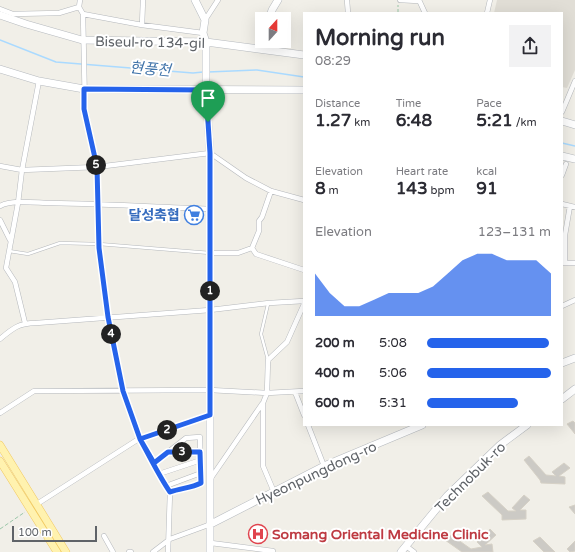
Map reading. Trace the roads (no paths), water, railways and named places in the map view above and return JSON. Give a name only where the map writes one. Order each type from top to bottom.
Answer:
[{"type":"main road","points":[[0,445],[66,552]]},
{"type":"main road","points":[[0,461],[57,552]]},
{"type":"street","points":[[80,0],[79,7],[83,14],[82,40],[84,109],[97,167],[99,244],[108,317],[123,391],[140,439],[170,492],[170,539],[168,552]]},
{"type":"street","points":[[142,24],[143,0]]},
{"type":"street","points":[[195,0],[205,20]]},
{"type":"street","points":[[210,552],[210,153],[206,90],[206,46],[203,33],[205,20],[218,0]]},
{"type":"street","points":[[271,12],[278,0]]},
{"type":"street","points":[[347,0],[348,12]]},
{"type":"street","points":[[399,0],[418,0],[424,12]]},
{"type":"street","points":[[487,12],[490,0]]},
{"type":"street","points":[[0,9],[13,14],[59,13],[79,7]]},
{"type":"street","points":[[83,14],[203,33]]},
{"type":"street","name":"Biseul-ro 134-gil","points":[[0,15],[82,40],[206,46],[255,45]]},
{"type":"street","name":"Biseul-ro 134-gil","points":[[274,48],[303,55]]},
{"type":"street","points":[[0,69],[39,81],[84,89],[303,90]]},
{"type":"street","points":[[25,323],[15,282],[6,268],[18,202],[22,170],[39,81]]},
{"type":"street","points":[[563,110],[575,81]]},
{"type":"street","points":[[563,121],[575,125]]},
{"type":"street","points":[[0,166],[22,170],[97,167],[210,153],[246,178],[270,191],[303,200]]},
{"type":"street","points":[[563,156],[575,159]]},
{"type":"street","points":[[563,172],[566,164]]},
{"type":"street","points":[[210,253],[238,253],[252,248],[259,231],[259,221],[270,191]]},
{"type":"street","points":[[0,206],[5,203],[18,202],[210,209]]},
{"type":"street","points":[[563,204],[573,206],[565,235],[564,263],[575,263]]},
{"type":"street","points":[[0,220],[10,240]]},
{"type":"street","points":[[252,248],[256,254],[303,270]]},
{"type":"street","points":[[563,306],[575,300]]},
{"type":"street","points":[[0,339],[16,326],[25,323],[210,310],[269,303],[303,302]]},
{"type":"street","points":[[210,478],[263,403],[267,393],[268,360],[287,342],[303,304]]},
{"type":"street","points":[[563,361],[575,358]]},
{"type":"street","points":[[563,398],[575,389]]},
{"type":"street","points":[[0,413],[34,391],[210,390],[267,393],[303,391]]},
{"type":"street","points":[[295,392],[303,412]]},
{"type":"street","points":[[263,403],[263,466],[274,492]]},
{"type":"street","points":[[37,504],[140,439],[210,415]]},
{"type":"street","points":[[308,426],[324,466]]},
{"type":"street","name":"Hyeonpungdong-ro","points":[[211,524],[324,466],[420,426]]},
{"type":"street","name":"Technobuk-ro","points":[[403,549],[447,496],[500,445],[526,426]]},
{"type":"street","points":[[154,463],[186,438],[200,437],[201,483],[192,487],[177,489],[170,492]]},
{"type":"street","points":[[168,452],[200,452]]},
{"type":"street","points":[[159,474],[201,460]]},
{"type":"street","points":[[166,486],[201,473]]},
{"type":"street","points":[[153,552],[170,539],[211,524]]},
{"type":"street","points":[[104,536],[113,552]]},
{"type":"street","points":[[211,543],[273,551]]},
{"type":"street","points":[[403,549],[414,552]]},
{"type":"lane","points":[[8,251],[28,254],[60,244],[99,244],[210,253]]},
{"type":"lane","points":[[268,360],[261,334],[269,303]]},
{"type":"waterway","name":"현풍천","points":[[0,40],[56,62],[193,73],[203,72]]},
{"type":"waterway","name":"현풍천","points":[[208,72],[257,70],[303,77]]},
{"type":"waterway","name":"현풍천","points":[[563,143],[575,146]]},
{"type":"place","name":"달성축협","points":[[194,215]]},
{"type":"place","name":"Somang Oriental Medicine Clinic","points":[[258,534]]}]
